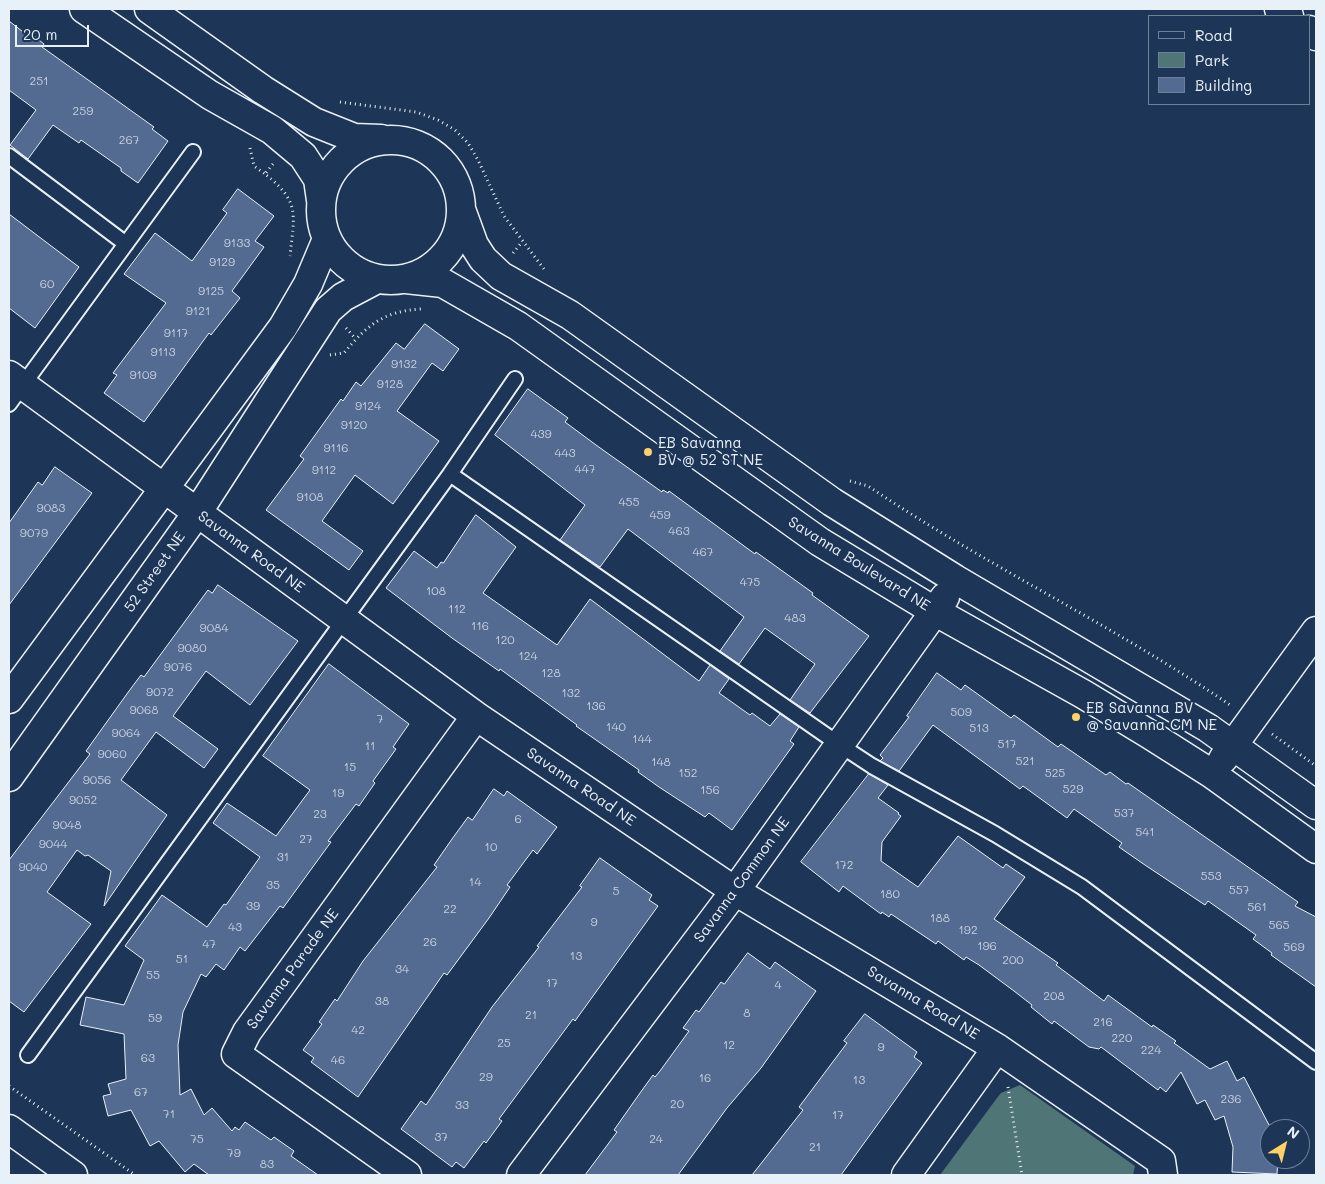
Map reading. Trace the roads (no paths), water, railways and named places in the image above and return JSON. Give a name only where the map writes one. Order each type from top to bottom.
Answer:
[{"type":"street","points":[[84,9],[210,95],[272,130],[303,156],[318,179],[322,220],[327,239],[336,253],[361,274],[377,279],[406,279],[424,273],[439,262],[451,248],[459,230],[462,212]]},
{"type":"street","points":[[149,9],[263,90],[314,122],[354,138],[408,141],[430,151],[448,167],[459,188],[462,212],[474,245],[483,259],[501,276],[570,315],[832,502],[955,579],[1234,744],[1316,805]]},
{"type":"street","points":[[321,200],[326,182],[342,159],[366,143],[385,139]]},
{"type":"street","points":[[9,699],[283,327],[308,284],[327,239]]},
{"type":"street","name":"52 Street NE","points":[[9,777],[197,513],[328,310],[343,297],[377,279]]},
{"type":"street","name":"Savanna Boulevard NE","points":[[406,279],[443,283],[518,326],[820,542],[936,612],[1083,694],[1212,774],[1316,849]]},
{"type":"street","name":"Savanna Road NE","points":[[13,388],[164,489],[476,716],[735,891],[998,1048],[1160,1161],[1163,1175]]},
{"type":"street","name":"Savanna Common NE","points":[[521,1175],[735,891],[936,612],[955,579]]},
{"type":"street","points":[[1212,774],[1316,630]]},
{"type":"street","name":"Savanna Parade NE","points":[[407,1175],[236,1054],[247,1032],[476,716]]},
{"type":"street","points":[[906,1175],[998,1048]]},
{"type":"street","points":[[9,1121],[41,1153]]},
{"type":"street","points":[[9,1129],[73,1175]]},
{"type":"lane","points":[[13,388],[126,244],[193,152]]},
{"type":"lane","points":[[9,156],[126,244]]},
{"type":"lane","points":[[28,1055],[450,474],[515,379]]},
{"type":"lane","points":[[450,474],[872,766],[995,834],[1082,887],[1316,1062]]},
{"type":"place","name":"EB Savanna BV @ 52 ST NE","points":[[648,452]]},
{"type":"place","name":"EB Savanna BV @ Savanna CM NE","points":[[1076,717]]}]
